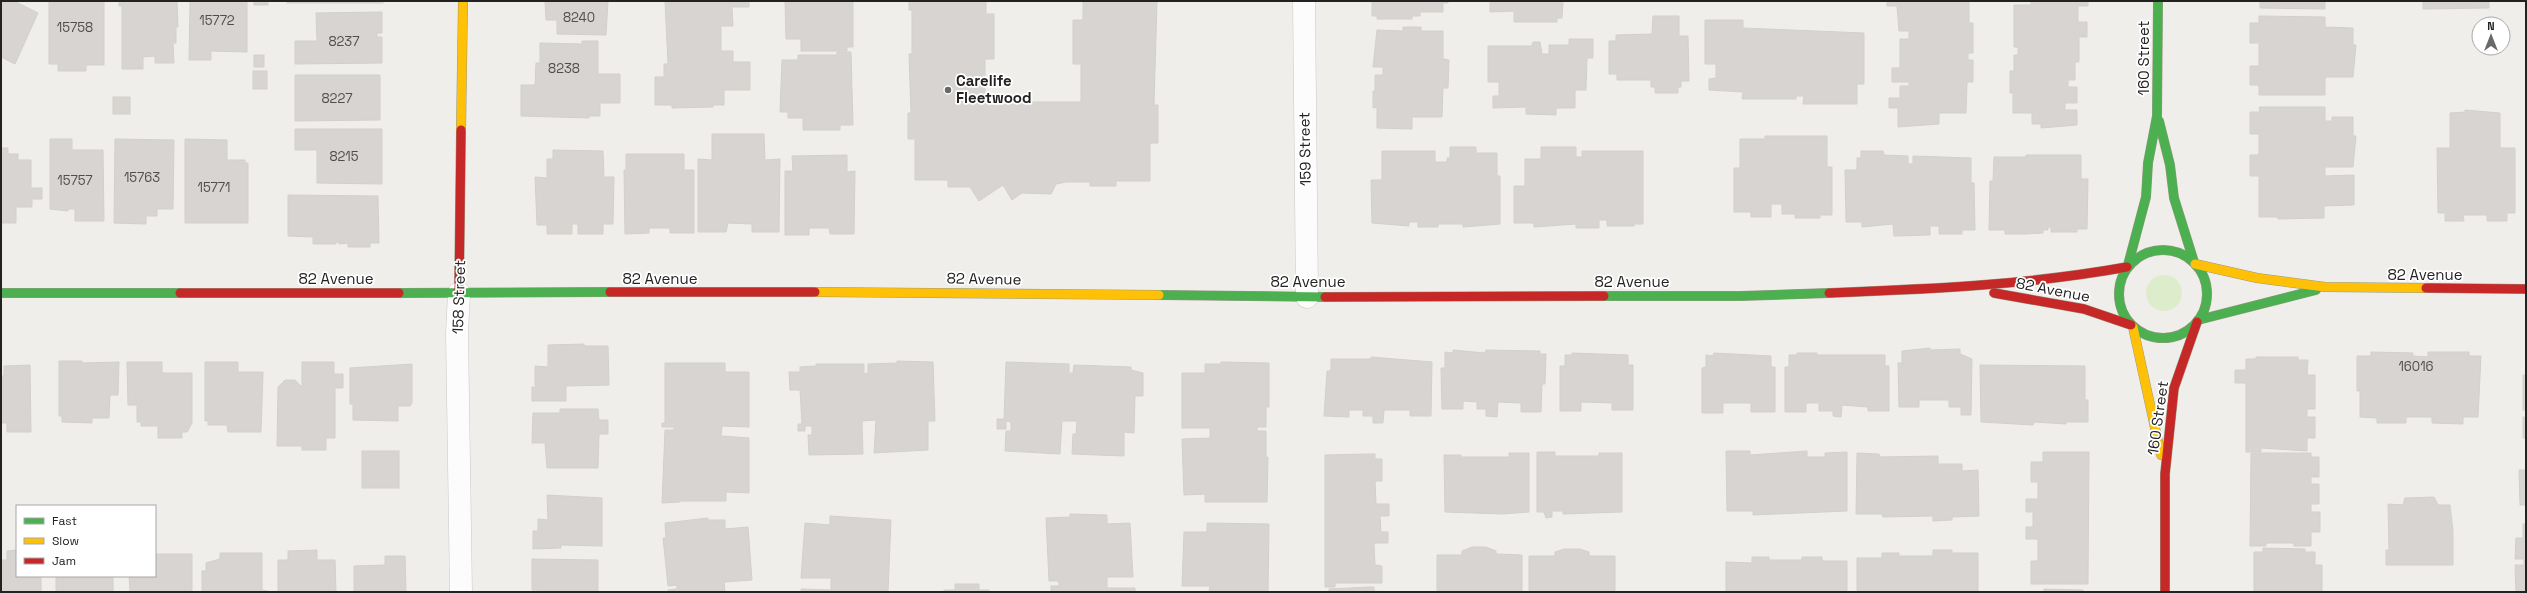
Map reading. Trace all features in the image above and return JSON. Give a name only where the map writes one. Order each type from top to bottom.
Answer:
[{"type":"street","name":"158 Street","points":[[461,592],[457,333],[464,1]]},
{"type":"street","name":"159 Street","points":[[1304,1],[1307,297]]},
{"type":"street","name":"160 Street","points":[[2128,266],[2146,197],[2148,163],[2157,116],[2158,1]]},
{"type":"street","name":"160 Street","points":[[2157,116],[2170,165],[2174,198],[2195,263]]},
{"type":"street","points":[[2153,250],[2168,250],[2182,254],[2195,263],[2202,273],[2207,298],[2198,321],[2186,332],[2173,337],[2159,338],[2145,335],[2132,326],[2124,317],[2119,304],[2118,290],[2128,266],[2140,256],[2153,250]]},
{"type":"street","name":"82 Avenue","points":[[2195,263],[2257,278],[2325,288],[2526,289]]},
{"type":"street","name":"82 Avenue","points":[[1,293],[459,294],[960,292],[1307,297],[1740,296],[1968,288],[2066,278],[2128,266]]},
{"type":"street","name":"82 Avenue","points":[[1968,288],[2078,308],[2132,326]]},
{"type":"street","name":"82 Avenue","points":[[2198,321],[2325,288]]},
{"type":"street","name":"160 Street","points":[[2165,592],[2165,474],[2174,388],[2198,321]]},
{"type":"street","name":"160 Street","points":[[2132,326],[2165,474]]},
{"type":"green space","points":[[2168,275],[2177,280],[2181,286],[2181,300],[2177,306],[2168,311],[2160,311],[2151,306],[2147,300],[2146,289],[2151,280],[2157,276]]},
{"type":"building","points":[[1,1],[14,1],[38,13],[15,64],[1,57]]},
{"type":"building","points":[[104,1],[104,65],[86,65],[86,71],[58,71],[58,64],[49,64],[49,2]]},
{"type":"building","points":[[119,1],[177,1],[178,27],[176,27],[176,43],[173,43],[174,63],[155,63],[155,56],[143,57],[143,69],[122,69],[122,6],[119,6]]},
{"type":"building","points":[[190,1],[247,1],[247,52],[211,51],[211,60],[189,60]]},
{"type":"building","points":[[254,1],[268,1],[268,5],[254,5]]},
{"type":"building","points":[[287,1],[383,1],[383,3],[287,3]]},
{"type":"building","points":[[545,1],[608,1],[606,35],[557,34],[557,20],[546,20]]},
{"type":"building","points":[[665,1],[749,1],[749,7],[732,7],[733,26],[721,26],[721,51],[733,51],[733,62],[750,62],[750,90],[724,90],[724,105],[713,105],[713,107],[672,108],[672,105],[655,105],[655,77],[664,77],[664,64],[668,64]]},
{"type":"building","points":[[785,1],[853,1],[853,47],[847,47],[847,51],[801,51],[801,39],[786,39]]},
{"type":"building","name":"Carelife Fleetwood","points":[[909,1],[986,1],[986,14],[994,14],[994,59],[985,59],[985,102],[1081,102],[1081,64],[1073,64],[1073,20],[1083,20],[1083,1],[1157,1],[1154,105],[1158,105],[1158,143],[1150,143],[1150,181],[1116,181],[1116,186],[1090,186],[1090,182],[1066,182],[1056,184],[1051,194],[1022,193],[1012,200],[1003,185],[979,201],[970,187],[948,187],[948,180],[915,180],[915,139],[908,139],[908,113],[911,113],[909,54],[912,54],[912,10],[909,10]]},
{"type":"building","points":[[1372,1],[1448,1],[1448,3],[1443,3],[1443,12],[1420,12],[1420,16],[1412,16],[1412,19],[1377,19],[1377,16],[1372,16]]},
{"type":"building","points":[[1490,1],[1563,1],[1562,18],[1557,18],[1557,22],[1514,22],[1514,11],[1490,12]]},
{"type":"building","points":[[1887,1],[1969,1],[1969,23],[1973,23],[1973,53],[1968,53],[1968,60],[1973,60],[1973,82],[1967,82],[1966,113],[1939,113],[1939,124],[1898,127],[1898,108],[1889,108],[1889,98],[1900,98],[1900,86],[1909,86],[1909,82],[1892,82],[1892,68],[1900,68],[1900,39],[1909,39],[1909,31],[1899,31],[1897,6],[1887,6]]},
{"type":"building","points":[[2031,1],[2088,1],[2088,6],[2078,6],[2078,22],[2087,22],[2087,37],[2079,37],[2079,62],[2075,62],[2075,80],[2068,80],[2068,87],[2077,87],[2077,103],[2065,103],[2065,110],[2077,110],[2077,125],[2041,128],[2041,124],[2032,124],[2032,113],[2013,113],[2013,93],[2010,93],[2010,71],[2014,71],[2014,55],[2018,55],[2018,47],[2014,47],[2014,5],[2031,5]]},
{"type":"building","points":[[2260,1],[2325,1],[2325,9],[2260,8]]},
{"type":"building","points":[[2423,1],[2489,1],[2489,8],[2423,9]]},
{"type":"building","points":[[382,12],[382,33],[377,33],[377,37],[382,37],[382,63],[295,64],[295,41],[317,41],[316,13]]},
{"type":"building","points":[[1653,16],[1679,16],[1679,36],[1688,36],[1689,81],[1681,81],[1681,87],[1678,87],[1678,93],[1655,93],[1655,87],[1651,87],[1651,80],[1617,80],[1617,74],[1609,74],[1609,41],[1616,41],[1616,35],[1652,34]]},
{"type":"building","points":[[2259,16],[2325,17],[2325,27],[2353,28],[2353,45],[2356,45],[2353,77],[2325,77],[2325,95],[2259,95],[2259,85],[2250,85],[2250,66],[2259,66],[2259,43],[2250,43],[2250,23],[2259,23]]},
{"type":"building","points":[[1705,20],[1743,20],[1743,28],[1864,33],[1864,84],[1857,84],[1857,104],[1803,104],[1804,96],[1796,96],[1796,99],[1742,99],[1743,92],[1709,90],[1709,79],[1716,78],[1716,64],[1705,64]]},
{"type":"building","points":[[1403,27],[1421,27],[1421,31],[1443,31],[1443,59],[1449,60],[1448,88],[1443,88],[1442,117],[1412,117],[1412,129],[1377,128],[1377,107],[1373,108],[1373,91],[1375,91],[1375,75],[1383,75],[1383,67],[1373,67],[1377,30],[1403,31]]},
{"type":"building","points":[[1569,39],[1593,39],[1593,58],[1587,58],[1586,90],[1575,90],[1575,108],[1556,108],[1556,115],[1526,114],[1526,107],[1493,108],[1493,96],[1499,96],[1499,82],[1488,82],[1488,46],[1532,46],[1533,42],[1540,42],[1542,54],[1549,54],[1549,45],[1569,45]]},
{"type":"building","points":[[582,41],[598,41],[598,74],[620,74],[620,103],[600,103],[600,116],[589,116],[589,118],[521,116],[521,85],[535,85],[536,63],[540,63],[540,43],[582,44]]},
{"type":"building","points":[[837,52],[851,52],[853,125],[840,125],[840,130],[803,130],[803,118],[788,118],[788,112],[780,112],[782,60],[798,60],[798,55],[837,55]]},
{"type":"building","points":[[254,55],[264,55],[264,67],[254,67]]},
{"type":"building","points":[[253,71],[267,71],[267,89],[253,89]]},
{"type":"building","points":[[295,75],[380,75],[380,120],[295,121]]},
{"type":"building","points":[[113,97],[130,97],[130,114],[113,114]]},
{"type":"building","points":[[2259,107],[2325,107],[2325,121],[2332,121],[2332,117],[2353,117],[2353,136],[2356,136],[2353,167],[2325,167],[2325,176],[2354,175],[2354,205],[2324,206],[2324,218],[2278,219],[2278,217],[2259,217],[2259,176],[2250,176],[2250,155],[2259,155],[2259,134],[2250,134],[2250,112],[2260,112]]},
{"type":"building","points":[[2465,110],[2500,113],[2500,148],[2515,148],[2515,213],[2507,213],[2507,221],[2487,221],[2487,215],[2463,215],[2464,221],[2445,221],[2445,213],[2438,213],[2437,148],[2450,148],[2450,113],[2465,112]]},
{"type":"building","points":[[295,129],[382,129],[382,184],[317,183],[317,150],[295,150]]},
{"type":"building","points":[[712,134],[764,134],[765,160],[780,159],[779,232],[752,232],[752,224],[728,223],[726,232],[698,232],[698,159],[712,160]]},
{"type":"building","points":[[1765,136],[1827,136],[1827,167],[1832,167],[1832,215],[1820,215],[1820,218],[1795,218],[1795,214],[1782,214],[1782,204],[1771,204],[1771,217],[1751,217],[1751,212],[1734,212],[1734,168],[1740,168],[1740,139],[1765,139]]},
{"type":"building","points":[[50,139],[72,139],[72,150],[103,150],[104,221],[75,221],[75,209],[68,209],[68,211],[50,209]]},
{"type":"building","points":[[115,139],[174,140],[173,209],[157,209],[157,216],[146,216],[146,224],[114,223]]},
{"type":"building","points":[[185,139],[227,140],[227,160],[245,160],[245,163],[248,163],[248,223],[185,223]]},
{"type":"building","points":[[1450,147],[1476,147],[1476,153],[1497,153],[1497,176],[1500,176],[1500,224],[1463,227],[1463,224],[1438,224],[1438,227],[1418,227],[1418,222],[1409,222],[1409,226],[1372,223],[1371,180],[1382,180],[1382,151],[1435,151],[1435,162],[1447,162],[1447,158],[1450,158]]},
{"type":"building","points":[[1541,147],[1576,147],[1576,157],[1582,157],[1582,151],[1643,151],[1643,224],[1634,224],[1634,226],[1607,226],[1607,220],[1599,220],[1599,228],[1576,228],[1576,224],[1534,227],[1534,223],[1514,223],[1514,186],[1525,186],[1525,159],[1541,159]]},
{"type":"building","points":[[1,148],[8,148],[8,154],[18,154],[18,160],[31,160],[31,188],[42,188],[42,199],[32,199],[32,207],[16,207],[16,223],[1,223]]},
{"type":"building","points":[[553,150],[603,151],[604,177],[614,177],[613,224],[603,224],[603,234],[578,234],[578,224],[572,224],[572,234],[547,234],[547,225],[537,225],[535,177],[547,178],[547,159],[553,159]]},
{"type":"building","points":[[1861,151],[1883,151],[1884,155],[1908,156],[1908,164],[1913,164],[1913,156],[1971,158],[1971,183],[1974,183],[1975,230],[1962,230],[1962,234],[1939,234],[1939,226],[1930,226],[1930,235],[1894,236],[1893,224],[1862,227],[1862,222],[1846,222],[1845,170],[1857,170],[1857,158],[1861,158]]},
{"type":"building","points":[[626,154],[684,154],[684,170],[694,170],[694,233],[670,233],[670,228],[649,228],[649,233],[625,234],[624,170],[626,170]]},
{"type":"building","points":[[847,155],[847,172],[855,171],[854,234],[830,234],[829,228],[809,228],[809,235],[785,235],[785,171],[793,171],[792,156]]},
{"type":"building","points":[[2026,155],[2081,155],[2081,179],[2088,179],[2087,229],[2077,229],[2077,232],[2051,232],[2051,227],[2048,227],[2048,230],[2043,230],[2043,233],[2026,234],[2005,234],[2005,230],[1989,230],[1990,181],[1993,181],[1994,157],[2026,157]]},
{"type":"building","points":[[288,195],[378,196],[379,243],[370,243],[370,247],[348,247],[348,243],[339,244],[339,242],[336,242],[336,244],[313,244],[313,237],[288,236]]},
{"type":"building","points":[[584,344],[584,346],[608,346],[609,385],[566,386],[566,401],[532,401],[532,387],[537,387],[535,385],[535,366],[548,367],[548,345]]},
{"type":"building","points":[[1930,348],[1930,350],[1960,349],[1960,354],[1972,359],[1971,415],[1961,415],[1961,407],[1949,407],[1949,400],[1919,400],[1919,407],[1899,407],[1898,363],[1902,363],[1902,351]]},
{"type":"building","points":[[1453,350],[1485,353],[1486,350],[1540,351],[1540,354],[1546,354],[1545,384],[1542,384],[1541,412],[1521,412],[1521,403],[1498,402],[1497,417],[1486,416],[1486,409],[1477,409],[1477,402],[1463,401],[1463,409],[1442,409],[1441,368],[1445,368],[1445,352],[1453,353]]},
{"type":"building","points":[[2371,352],[2413,353],[2413,356],[2428,357],[2428,352],[2469,352],[2469,356],[2481,356],[2478,417],[2463,417],[2463,424],[2432,423],[2432,417],[2406,417],[2406,423],[2377,423],[2377,418],[2360,417],[2360,391],[2357,391],[2357,356],[2371,356]]},
{"type":"building","points":[[1572,353],[1628,355],[1628,365],[1633,365],[1633,410],[1612,410],[1612,403],[1581,402],[1581,411],[1560,411],[1560,366],[1565,366],[1565,355],[1572,355]]},
{"type":"building","points":[[1714,353],[1771,356],[1771,367],[1775,367],[1775,412],[1751,412],[1751,403],[1723,403],[1723,413],[1702,413],[1702,368],[1706,367],[1706,355],[1713,356]]},
{"type":"building","points":[[1797,353],[1817,353],[1817,355],[1885,355],[1885,366],[1889,366],[1889,411],[1868,411],[1868,407],[1842,405],[1841,417],[1833,416],[1833,411],[1819,411],[1819,403],[1806,403],[1806,412],[1785,412],[1785,367],[1789,367],[1789,355],[1797,355]]},
{"type":"building","points":[[1371,357],[1432,362],[1431,416],[1410,416],[1410,410],[1384,410],[1383,423],[1373,423],[1373,416],[1363,416],[1363,410],[1349,410],[1349,417],[1324,416],[1327,371],[1331,371],[1331,359],[1371,359]]},
{"type":"building","points":[[2256,357],[2298,357],[2298,360],[2308,360],[2307,375],[2315,375],[2315,409],[2307,409],[2307,417],[2315,417],[2315,438],[2307,438],[2307,451],[2261,448],[2261,452],[2246,452],[2246,383],[2235,383],[2235,370],[2246,370],[2246,359],[2256,359]]},
{"type":"building","points":[[59,361],[82,361],[82,363],[119,362],[118,395],[110,395],[109,418],[92,418],[92,423],[62,422],[62,416],[59,416]]},
{"type":"building","points":[[897,361],[933,362],[935,421],[928,421],[928,450],[874,453],[876,420],[862,421],[863,454],[809,455],[808,435],[812,435],[812,426],[805,426],[805,431],[798,431],[798,424],[802,424],[800,390],[790,390],[789,372],[800,372],[800,367],[816,366],[816,364],[864,364],[864,374],[868,373],[868,364],[897,363]]},
{"type":"building","points":[[127,362],[162,362],[162,373],[192,373],[192,423],[187,432],[182,432],[182,438],[158,438],[158,426],[141,426],[141,422],[137,422],[137,405],[128,405]]},
{"type":"building","points":[[205,362],[238,362],[238,372],[263,372],[261,432],[228,432],[227,425],[208,425],[208,421],[205,421]]},
{"type":"building","points":[[302,362],[334,362],[334,374],[343,374],[343,388],[335,388],[335,438],[326,438],[326,450],[302,450],[302,446],[277,446],[278,387],[285,380],[295,380],[302,387]]},
{"type":"building","points":[[1006,362],[1069,364],[1069,373],[1073,373],[1074,365],[1131,367],[1131,370],[1143,373],[1143,396],[1135,396],[1134,433],[1124,432],[1124,456],[1072,454],[1073,434],[1076,434],[1077,421],[1062,421],[1060,454],[1005,451],[1006,431],[1011,431],[1011,422],[1006,421],[1006,429],[997,429],[997,419],[1004,419]]},
{"type":"building","points":[[1221,362],[1269,363],[1269,407],[1266,407],[1266,427],[1257,427],[1257,431],[1266,431],[1266,457],[1268,457],[1267,502],[1205,502],[1205,494],[1184,495],[1182,439],[1210,438],[1210,428],[1182,428],[1182,373],[1205,373],[1205,364],[1221,364]]},
{"type":"building","points":[[665,363],[725,363],[725,372],[749,372],[749,427],[722,426],[721,436],[749,438],[749,493],[726,492],[726,501],[680,501],[662,503],[665,430],[674,430],[674,427],[662,427],[662,423],[665,423]]},
{"type":"building","points":[[412,364],[412,403],[410,406],[398,406],[398,421],[353,420],[353,404],[350,404],[350,368]]},
{"type":"building","points":[[30,365],[31,432],[7,432],[7,423],[1,423],[1,376],[4,376],[4,366]]},
{"type":"building","points":[[1980,365],[2085,366],[2085,400],[2088,400],[2088,422],[2066,422],[2066,424],[2034,422],[2033,425],[1981,422]]},
{"type":"building","points":[[2523,375],[2526,375],[2526,410],[2523,410]]},
{"type":"building","points":[[560,409],[598,409],[599,420],[608,420],[608,434],[599,434],[598,468],[547,468],[545,443],[532,443],[533,413],[560,413]]},
{"type":"building","points":[[2523,417],[2526,417],[2526,438],[2523,438]]},
{"type":"building","points":[[362,451],[399,451],[399,488],[362,488]]},
{"type":"building","points":[[1726,451],[1750,451],[1750,455],[1807,451],[1807,457],[1825,457],[1825,453],[1847,452],[1847,511],[1753,515],[1753,511],[1727,511]]},
{"type":"building","points":[[1537,452],[1555,452],[1555,456],[1599,456],[1599,453],[1622,453],[1622,512],[1563,514],[1563,511],[1552,511],[1552,517],[1546,518],[1544,512],[1537,512]]},
{"type":"building","points":[[2043,452],[2089,452],[2088,584],[2031,584],[2031,561],[2038,561],[2038,539],[2026,539],[2026,527],[2033,527],[2033,512],[2026,512],[2026,499],[2038,499],[2038,482],[2031,482],[2031,462],[2043,462]]},
{"type":"building","points":[[1509,453],[1529,453],[1529,512],[1503,514],[1445,512],[1444,455],[1461,455],[1461,457],[1509,457]]},
{"type":"building","points":[[1857,453],[1879,454],[1880,457],[1938,456],[1938,464],[1962,464],[1962,471],[1978,470],[1979,516],[1952,517],[1952,520],[1933,521],[1933,516],[1883,517],[1882,514],[1856,514]]},
{"type":"building","points":[[2251,453],[2311,453],[2311,457],[2319,457],[2319,477],[2311,477],[2311,484],[2319,484],[2319,504],[2311,504],[2311,512],[2320,512],[2320,532],[2311,532],[2311,546],[2294,546],[2294,543],[2266,543],[2266,546],[2250,546]]},
{"type":"building","points":[[1375,454],[1375,459],[1382,459],[1382,481],[1375,481],[1376,504],[1389,504],[1389,516],[1380,516],[1381,532],[1388,532],[1388,543],[1374,543],[1375,565],[1382,566],[1382,583],[1335,583],[1335,587],[1325,587],[1325,455]]},
{"type":"building","points":[[2519,470],[2526,470],[2526,505],[2520,505]]},
{"type":"building","points":[[547,495],[602,498],[602,546],[561,545],[561,548],[533,549],[533,531],[538,531],[538,519],[548,520]]},
{"type":"building","points":[[2434,497],[2438,505],[2450,505],[2453,531],[2453,565],[2386,565],[2386,550],[2389,550],[2388,504],[2403,505],[2405,498]]},
{"type":"building","points":[[1070,514],[1107,515],[1107,524],[1130,523],[1133,577],[1107,577],[1107,588],[1135,588],[1135,592],[1051,592],[1051,586],[1059,586],[1059,581],[1049,581],[1046,518],[1070,517]]},
{"type":"building","points":[[830,516],[891,520],[888,592],[801,592],[801,589],[831,590],[831,578],[801,578],[805,523],[830,525]]},
{"type":"building","points":[[708,518],[708,520],[725,520],[725,529],[748,527],[752,580],[724,582],[725,592],[668,592],[668,590],[677,589],[677,585],[668,586],[663,538],[666,538],[665,523]]},
{"type":"building","points":[[1207,523],[1269,524],[1268,592],[1209,592],[1210,586],[1182,586],[1184,532],[1207,532]]},
{"type":"building","points":[[2523,524],[2526,524],[2526,592],[2516,592],[2515,565],[2524,565],[2524,559],[2515,559],[2516,538],[2523,538]]},
{"type":"building","points":[[1472,547],[1486,547],[1496,551],[1496,554],[1522,555],[1522,592],[1437,592],[1437,555],[1462,555],[1462,551]]},
{"type":"building","points":[[2263,548],[2305,549],[2305,552],[2315,552],[2315,565],[2322,565],[2322,592],[2254,592],[2254,552],[2263,552]]},
{"type":"building","points":[[1564,549],[1580,549],[1589,552],[1589,556],[1615,556],[1615,592],[1529,592],[1529,556],[1555,556],[1555,552]]},
{"type":"building","points":[[16,550],[16,577],[41,577],[41,592],[1,592],[1,560],[7,560],[7,551]]},
{"type":"building","points":[[317,550],[317,560],[335,560],[336,592],[278,592],[278,560],[288,560],[288,551]]},
{"type":"building","points":[[1933,550],[1952,550],[1952,553],[1978,553],[1978,592],[1857,592],[1857,558],[1882,558],[1882,553],[1899,553],[1899,556],[1933,556]]},
{"type":"building","points":[[220,553],[262,553],[262,590],[272,592],[202,592],[202,571],[206,571],[206,563],[220,559]]},
{"type":"building","points":[[156,554],[192,554],[192,592],[130,592],[129,577],[156,577]]},
{"type":"building","points":[[385,556],[405,556],[406,592],[354,592],[354,566],[385,565]]},
{"type":"building","points":[[1752,557],[1769,557],[1769,560],[1802,560],[1802,557],[1822,557],[1822,561],[1847,561],[1847,592],[1726,592],[1726,562],[1752,563]]},
{"type":"building","points":[[532,559],[598,560],[598,592],[538,592],[538,590],[532,590]]},
{"type":"building","points":[[56,577],[113,577],[113,592],[56,592]]},
{"type":"building","points":[[955,584],[979,584],[979,590],[989,590],[989,592],[944,592],[944,590],[955,590]]},
{"type":"building","points":[[1374,587],[1374,591],[1381,592],[1329,592],[1329,589]]},
{"type":"building","points":[[2044,589],[2083,590],[2083,592],[2044,592]]},
{"type":"traffic: fast","points":[[2128,265],[2146,197],[2148,163],[2157,116],[2158,1]]},
{"type":"traffic: fast","points":[[2159,121],[2170,165],[2174,198],[2194,262]]},
{"type":"traffic: fast","points":[[2163,250],[2180,253],[2188,257],[2200,269],[2204,277],[2207,294],[2204,311],[2200,319],[2188,331],[2180,335],[2163,338],[2146,335],[2138,331],[2126,319],[2122,311],[2119,294],[2122,277],[2126,269],[2138,257],[2146,253],[2163,250]]},
{"type":"traffic: fast","points":[[2198,320],[2316,290]]},
{"type":"traffic: fast","points":[[399,293],[610,292]]},
{"type":"traffic: fast","points":[[1,293],[180,293]]},
{"type":"traffic: fast","points":[[1604,296],[1740,296],[1829,293]]},
{"type":"traffic: fast","points":[[1159,295],[1325,297]]},
{"type":"traffic: slow","points":[[461,130],[463,1]]},
{"type":"traffic: slow","points":[[2195,264],[2257,278],[2325,287],[2426,288]]},
{"type":"traffic: slow","points":[[815,292],[1159,295]]},
{"type":"traffic: slow","points":[[2133,327],[2161,455]]},
{"type":"traffic: jam","points":[[459,293],[461,130]]},
{"type":"traffic: jam","points":[[1829,293],[1942,288],[2016,282],[2127,267]]},
{"type":"traffic: jam","points":[[2426,288],[2526,289]]},
{"type":"traffic: jam","points":[[610,292],[815,292]]},
{"type":"traffic: jam","points":[[180,293],[399,293]]},
{"type":"traffic: jam","points":[[1994,293],[2084,309],[2131,325]]},
{"type":"traffic: jam","points":[[1325,297],[1604,296]]},
{"type":"traffic: jam","points":[[2165,592],[2165,474],[2174,388],[2197,322]]},
{"type":"place","name":"Carelife Fleetwood","points":[[948,90]]}]
